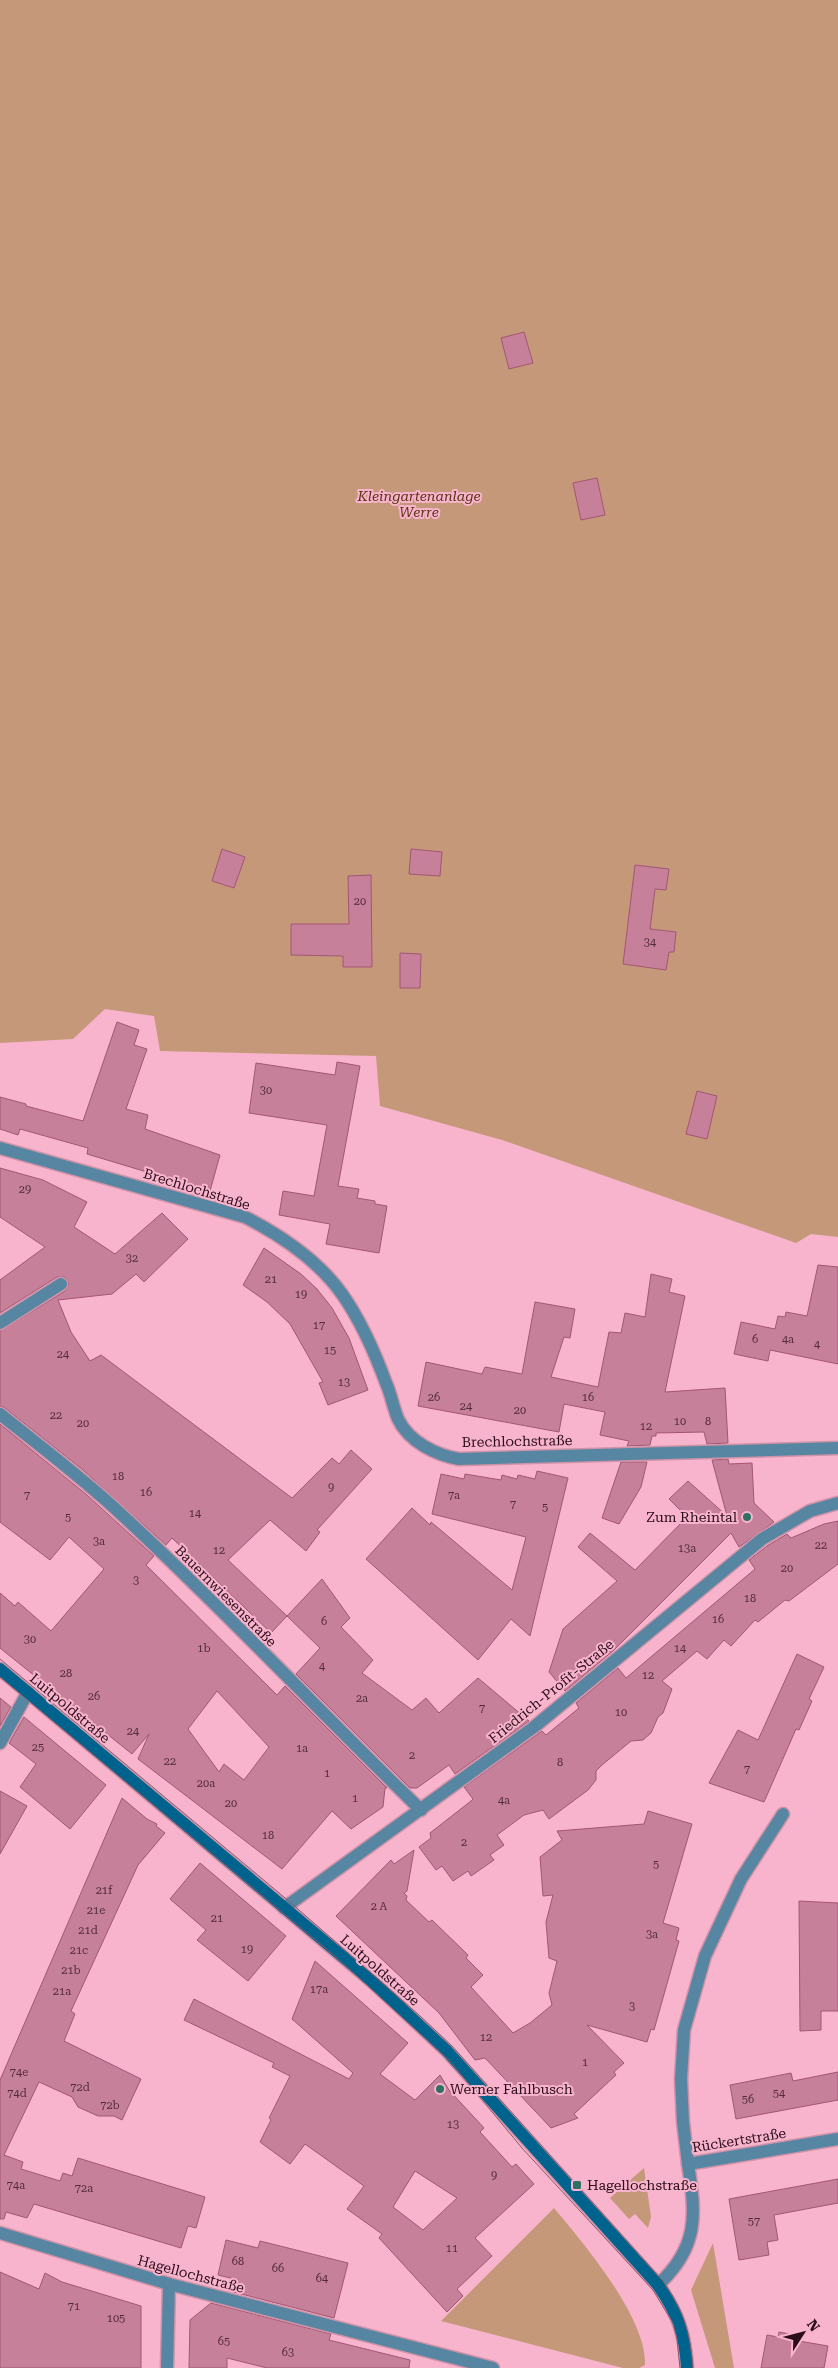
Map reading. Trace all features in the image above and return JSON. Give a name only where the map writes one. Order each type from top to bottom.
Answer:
[{"type":"street","name":"Brechlochstraße","points":[[0,1148],[245,1217],[280,1235],[313,1261],[342,1294],[365,1334],[386,1382],[399,1420],[411,1435],[425,1447],[441,1456],[459,1458],[838,1448]]},
{"type":"street","points":[[0,1323],[61,1284]]},
{"type":"street","name":"Bauernwiesenstraße","points":[[0,1414],[121,1514],[195,1584],[315,1707],[421,1810]]},
{"type":"street","name":"Friedrich-Profit-Straße","points":[[284,1908],[534,1726],[762,1539],[810,1511],[838,1503]]},
{"type":"street","name":"Luitpoldstraße","points":[[0,1669],[374,1983],[447,2051],[658,2285],[672,2304],[681,2324],[686,2343],[687,2368]]},
{"type":"street","points":[[0,1743],[28,1692]]},
{"type":"street","points":[[688,2164],[682,2122],[681,2079],[684,2030],[705,1956],[713,1938],[741,1879],[783,1814]]},
{"type":"street","name":"Rückertstraße","points":[[658,2285],[677,2264],[686,2249],[691,2232],[694,2203],[688,2164],[838,2139]]},
{"type":"street","name":"Hagellochstraße","points":[[0,2233],[169,2284],[493,2368]]},
{"type":"street","points":[[167,2368],[169,2284]]},
{"type":"green space","name":"Kleingartenanlage Werre","points":[[0,0],[838,0],[838,1237],[811,1234],[796,1243],[502,1140],[380,1106],[376,1056],[160,1051],[154,1016],[105,1009],[73,1039],[0,1043]]},
{"type":"green space","points":[[644,2168],[651,2217],[648,2228],[635,2214],[629,2219],[610,2198]]},
{"type":"green space","points":[[554,2208],[597,2261],[625,2304],[643,2346],[645,2365],[639,2368],[623,2368],[441,2321]]},
{"type":"green space","points":[[713,2243],[734,2368],[715,2368],[691,2290]]},
{"type":"building","points":[[524,332],[533,363],[509,369],[501,338]]},
{"type":"building","points":[[597,478],[605,515],[581,520],[573,483]]},
{"type":"building","points":[[222,849],[245,857],[234,888],[212,881]]},
{"type":"building","points":[[411,849],[442,852],[440,876],[409,874]]},
{"type":"building","points":[[635,865],[669,869],[666,890],[655,889],[650,929],[676,932],[674,952],[669,952],[666,970],[623,964]]},
{"type":"building","points":[[371,875],[372,967],[343,967],[343,956],[291,955],[291,924],[349,924],[348,876]]},
{"type":"building","points":[[400,953],[421,954],[420,988],[400,988]]},
{"type":"building","points":[[117,1022],[139,1030],[134,1045],[147,1049],[126,1109],[148,1115],[145,1129],[220,1155],[210,1191],[87,1154],[88,1148],[20,1129],[18,1135],[0,1129],[0,1097],[83,1121]]},
{"type":"building","points":[[337,1062],[360,1066],[338,1186],[359,1189],[357,1198],[375,1201],[375,1204],[387,1206],[379,1253],[326,1244],[330,1224],[279,1215],[283,1191],[314,1196],[327,1125],[249,1113],[256,1063],[335,1075]]},
{"type":"building","points":[[697,1091],[717,1096],[707,1139],[686,1134]]},
{"type":"building","points":[[0,1168],[43,1180],[87,1202],[74,1227],[115,1254],[162,1213],[188,1239],[144,1282],[136,1274],[112,1294],[58,1300],[71,1332],[90,1361],[101,1355],[292,1498],[332,1458],[339,1464],[351,1450],[372,1469],[317,1530],[320,1532],[306,1551],[270,1520],[228,1560],[287,1616],[271,1633],[172,1538],[166,1545],[83,1470],[0,1406],[0,1331],[65,1291],[69,1284],[65,1277],[57,1277],[0,1313],[0,1280],[45,1247],[0,1217]]},
{"type":"building","points":[[264,1248],[301,1274],[317,1289],[332,1308],[349,1338],[368,1390],[328,1405],[319,1383],[323,1382],[290,1324],[267,1302],[243,1285]]},
{"type":"building","points":[[818,1265],[838,1267],[838,1364],[770,1350],[768,1361],[734,1354],[741,1322],[775,1329],[778,1316],[785,1317],[786,1312],[807,1316]]},
{"type":"building","points":[[651,1274],[672,1279],[669,1292],[685,1296],[665,1392],[725,1388],[728,1443],[707,1444],[704,1432],[656,1433],[656,1436],[652,1436],[650,1445],[627,1446],[629,1441],[600,1435],[605,1412],[564,1404],[559,1432],[418,1406],[426,1362],[482,1374],[485,1367],[522,1374],[535,1302],[575,1309],[570,1338],[564,1337],[551,1377],[598,1387],[609,1332],[621,1333],[625,1313],[645,1317]]},
{"type":"building","points":[[0,1424],[87,1495],[154,1556],[146,1565],[277,1695],[285,1686],[387,1788],[385,1788],[383,1807],[351,1829],[332,1811],[282,1869],[138,1759],[149,1734],[132,1754],[0,1648],[0,1593],[15,1606],[18,1602],[51,1631],[104,1569],[69,1537],[50,1560],[0,1522]],"holes":[[[217,1691],[269,1747],[244,1780],[224,1764],[219,1772],[188,1729]]]},
{"type":"building","points":[[728,1459],[729,1464],[752,1463],[754,1503],[774,1522],[739,1547],[731,1533],[613,1651],[565,1691],[549,1672],[563,1629],[617,1581],[578,1547],[590,1533],[635,1570],[687,1517],[669,1499],[688,1481],[727,1516],[712,1460]]},
{"type":"building","points":[[621,1462],[647,1462],[641,1487],[619,1524],[602,1518]]},
{"type":"building","points":[[537,1471],[568,1478],[530,1636],[511,1619],[478,1660],[366,1559],[412,1508],[430,1525],[431,1522],[512,1590],[526,1537],[432,1514],[441,1474],[464,1479],[465,1474],[501,1480],[502,1475],[517,1479],[518,1475],[535,1479]]},
{"type":"building","points":[[838,1521],[838,1564],[789,1601],[785,1600],[758,1622],[755,1620],[731,1646],[724,1640],[707,1659],[697,1651],[662,1681],[672,1689],[663,1713],[658,1717],[651,1733],[643,1740],[631,1741],[602,1765],[596,1771],[596,1780],[588,1790],[549,1819],[543,1810],[524,1815],[497,1835],[504,1845],[490,1855],[494,1860],[471,1876],[468,1871],[453,1881],[442,1866],[436,1870],[419,1847],[431,1838],[430,1833],[473,1799],[464,1787],[542,1731],[546,1735],[579,1708],[576,1703],[618,1668],[626,1678],[755,1569],[749,1560],[767,1546],[787,1534],[791,1538],[824,1524]]},
{"type":"building","points":[[322,1579],[350,1618],[341,1627],[373,1660],[362,1673],[412,1710],[426,1698],[439,1713],[478,1678],[529,1721],[455,1774],[449,1765],[417,1788],[410,1788],[296,1674],[320,1648],[287,1616]]},
{"type":"building","points":[[797,1654],[824,1667],[809,1699],[812,1701],[799,1730],[796,1729],[764,1802],[709,1783],[738,1730],[758,1740]]},
{"type":"building","points":[[0,1698],[11,1707],[0,1726]]},
{"type":"building","points":[[24,1717],[106,1785],[70,1829],[20,1787],[36,1764],[9,1743]]},
{"type":"building","points":[[0,1791],[27,1806],[0,1854]]},
{"type":"building","points":[[122,1798],[147,1819],[157,1824],[156,1826],[165,1833],[138,1865],[71,2011],[75,2014],[64,2041],[141,2079],[122,2120],[114,2116],[98,2116],[78,2107],[72,2097],[39,2082],[4,2155],[23,2162],[21,2169],[60,2181],[63,2173],[72,2176],[78,2158],[205,2197],[196,2228],[188,2226],[181,2248],[34,2204],[27,2218],[6,2212],[4,2219],[0,2219],[0,2080]]},
{"type":"building","points":[[648,1811],[692,1824],[663,1923],[679,1928],[676,1940],[679,1941],[654,2030],[651,2029],[647,2042],[587,2025],[624,2063],[614,2072],[616,2075],[574,2114],[578,2118],[551,2128],[485,2058],[475,2060],[439,2013],[336,1916],[391,1860],[394,1864],[414,1850],[407,1891],[404,1893],[407,1896],[406,1900],[429,1922],[432,1920],[468,1955],[466,1958],[483,1975],[471,1987],[513,2033],[530,2023],[552,2005],[549,1993],[557,1961],[549,1958],[546,1922],[553,1895],[543,1896],[540,1857],[562,1840],[557,1831],[644,1824]]},
{"type":"building","points":[[200,1863],[286,1936],[248,1981],[197,1940],[206,1930],[170,1899]]},
{"type":"building","points":[[799,1901],[838,1903],[838,2011],[821,2011],[821,2030],[800,2031]]},
{"type":"building","points":[[315,1961],[408,2043],[380,2074],[415,2100],[440,2075],[449,2090],[484,2128],[480,2132],[512,2167],[516,2164],[534,2184],[475,2238],[492,2256],[457,2289],[463,2296],[447,2312],[379,2238],[382,2234],[347,2209],[364,2186],[305,2144],[290,2164],[260,2142],[271,2120],[269,2118],[290,2076],[272,2067],[274,2063],[184,2020],[194,1999],[349,2079],[353,2073],[292,2019]],"holes":[[[415,2171],[457,2198],[423,2230],[393,2207]]]},
{"type":"building","points":[[838,2072],[838,2100],[736,2119],[730,2085],[791,2073],[793,2081]]},
{"type":"building","points":[[838,2179],[838,2203],[774,2215],[778,2240],[767,2242],[769,2255],[739,2260],[729,2199]]},
{"type":"building","points":[[226,2240],[258,2248],[260,2241],[348,2263],[334,2318],[226,2290],[238,2280],[218,2275]]},
{"type":"building","points":[[0,2272],[39,2289],[45,2273],[62,2282],[141,2306],[141,2368],[0,2368]]},
{"type":"building","points":[[211,2303],[331,2334],[329,2340],[410,2360],[409,2368],[267,2368],[227,2358],[227,2368],[189,2368],[190,2320]]},
{"type":"building","points":[[779,2332],[800,2336],[799,2341],[828,2346],[824,2368],[761,2368],[767,2335],[778,2337]]},
{"type":"tram line","points":[[0,1659],[291,1903],[452,2046],[663,2281],[676,2302],[685,2322],[693,2368]]},
{"type":"tram line","points":[[0,1677],[336,1957],[449,2060],[522,2148],[653,2290],[673,2323],[680,2368]]},
{"type":"place","name":"Zum Rheintal","points":[[747,1517]]},
{"type":"place","name":"Werner Fahlbusch","points":[[440,2089]]},
{"type":"place","name":"Hagellochstraße","points":[[577,2185]]}]
